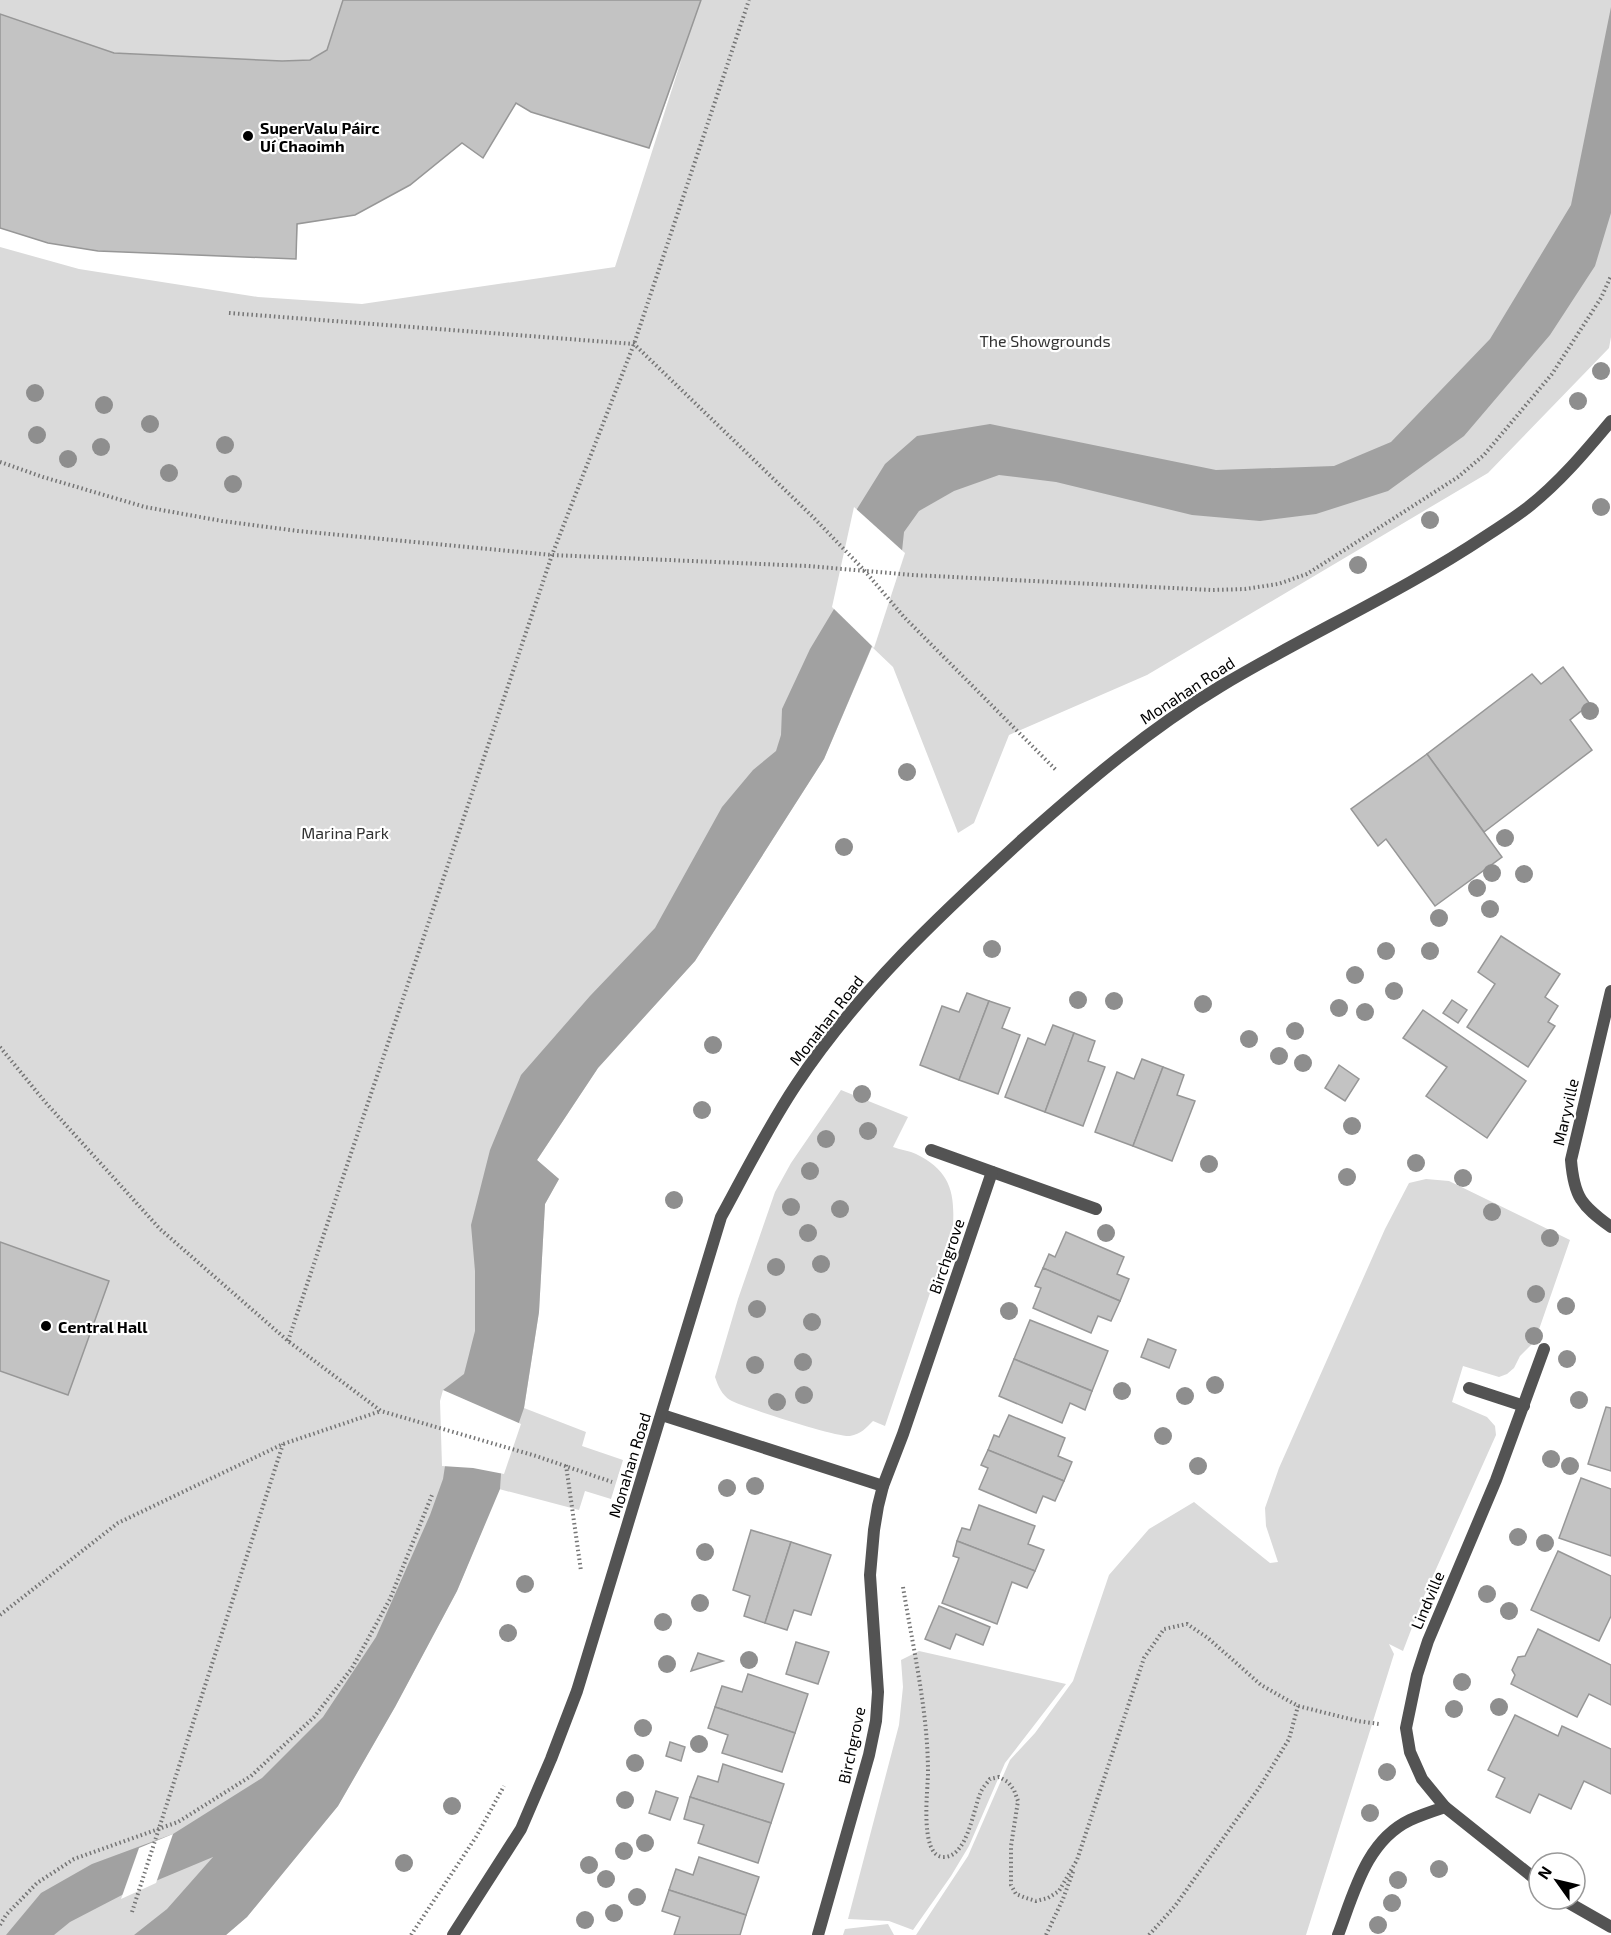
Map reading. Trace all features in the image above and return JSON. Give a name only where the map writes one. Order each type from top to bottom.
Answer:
[{"type":"street","name":"Monahan Road","points":[[453,1935],[521,1829],[577,1691],[721,1218],[757,1150],[797,1084],[840,1026],[888,969],[972,886],[1077,791],[1158,727],[1191,704],[1280,652],[1424,574],[1525,510],[1577,462],[1611,421]]},
{"type":"street","name":"Maryville","points":[[1611,991],[1570,1160],[1573,1186],[1584,1206],[1611,1227]]},
{"type":"street","points":[[932,1150],[1096,1209]]},
{"type":"street","name":"Birchgrove","points":[[818,1935],[869,1755],[876,1721],[878,1692],[870,1575],[874,1530],[884,1486],[992,1172]]},
{"type":"street","name":"Lindville","points":[[1527,1872],[1445,1807],[1417,1770],[1410,1752],[1406,1728],[1417,1675],[1428,1641],[1496,1480],[1544,1349]]},
{"type":"street","points":[[1469,1388],[1524,1406]]},
{"type":"street","points":[[662,1415],[884,1486]]},
{"type":"street","points":[[1338,1935],[1367,1861],[1381,1842],[1409,1820],[1445,1807]]},
{"type":"street","points":[[1583,1911],[1611,1927]]},
{"type":"path","points":[[288,1341],[552,555],[634,344],[749,0]]},
{"type":"path","points":[[0,462],[145,507],[222,521],[298,531],[552,555],[808,566],[913,575],[1212,590],[1245,589],[1278,584],[1307,574],[1458,477],[1484,455],[1552,374],[1601,298],[1611,276]]},
{"type":"path","points":[[229,313],[634,344],[814,518],[904,616],[1077,791]]},
{"type":"path","points":[[0,1047],[46,1103],[160,1229],[288,1341],[381,1411],[566,1465],[638,1492]]},
{"type":"path","points":[[0,1615],[118,1523],[283,1444],[381,1411]]},
{"type":"path","points":[[132,1912],[283,1444]]},
{"type":"path","points":[[566,1465],[581,1571]]},
{"type":"path","points":[[0,1925],[6,1915],[38,1883],[74,1858],[178,1822],[251,1776],[314,1717],[352,1668],[390,1599],[432,1495]]},
{"type":"path","points":[[902,1581],[925,1725],[928,1772],[926,1823],[929,1845],[936,1854],[944,1857],[956,1853],[965,1839],[981,1791],[990,1779],[999,1777],[1008,1782],[1018,1801],[1010,1867],[1011,1885],[1016,1894],[1036,1901],[1048,1899],[1059,1891],[1077,1860]]},
{"type":"path","points":[[1046,1935],[1063,1899],[1077,1860],[1144,1658],[1164,1629],[1187,1624],[1208,1638],[1262,1685],[1298,1706],[1358,1721],[1406,1728]]},
{"type":"path","points":[[1149,1935],[1175,1906],[1259,1788],[1289,1739],[1298,1706]]},
{"type":"path","points":[[411,1935],[476,1837],[505,1784]]},
{"type":"green space","points":[[0,0],[1611,0],[1611,337],[1609,348],[1488,473],[1147,675],[1009,735],[974,823],[958,833],[893,667],[872,647],[824,759],[695,961],[598,1068],[537,1160],[559,1179],[545,1204],[539,1312],[524,1408],[586,1432],[582,1446],[623,1460],[611,1499],[585,1491],[579,1510],[499,1489],[457,1591],[395,1707],[338,1806],[247,1917],[226,1935],[0,1935],[0,247],[79,269],[258,297],[362,304],[615,267],[682,58],[649,148],[531,112],[516,103],[483,158],[462,143],[410,185],[355,215],[298,224],[296,259],[98,251],[48,243],[0,228]]},
{"type":"green space","points":[[841,1090],[908,1117],[893,1147],[916,1154],[936,1167],[948,1183],[953,1202],[953,1225],[885,1426],[873,1421],[860,1432],[850,1436],[810,1427],[738,1404],[725,1396],[715,1377],[738,1299],[775,1192],[791,1163]]},
{"type":"green space","points":[[1426,1179],[1449,1181],[1570,1240],[1535,1341],[1520,1356],[1514,1368],[1499,1377],[1463,1366],[1452,1402],[1487,1417],[1495,1426],[1496,1435],[1424,1596],[1403,1651],[1389,1644],[1394,1654],[1306,1935],[916,1935],[968,1856],[1010,1760],[1035,1733],[1073,1681],[1109,1575],[1149,1529],[1194,1502],[1270,1563],[1278,1562],[1266,1526],[1265,1508],[1279,1468],[1385,1229],[1409,1183]]},
{"type":"green space","points":[[919,1651],[1066,1684],[1005,1763],[969,1846],[913,1930],[889,1921],[848,1919],[899,1725],[903,1687],[901,1660]]},
{"type":"green space","points":[[888,1924],[894,1935],[843,1935],[845,1929]]},
{"type":"shaded area","points":[[1611,7],[1611,213],[1595,266],[1550,335],[1464,436],[1388,491],[1316,514],[1260,521],[1192,515],[1056,482],[999,475],[954,491],[919,511],[904,532],[902,551],[872,646],[824,759],[695,961],[598,1068],[537,1160],[559,1179],[545,1204],[539,1312],[524,1408],[501,1474],[500,1489],[457,1591],[395,1707],[338,1806],[247,1917],[226,1935],[134,1935],[167,1909],[213,1857],[122,1895],[70,1922],[54,1935],[6,1935],[41,1893],[92,1864],[173,1834],[262,1778],[323,1717],[376,1637],[430,1515],[443,1479],[445,1466],[443,1390],[464,1374],[475,1331],[475,1271],[471,1225],[490,1150],[521,1075],[590,996],[655,928],[722,807],[753,770],[776,751],[781,735],[782,709],[810,649],[834,609],[857,509],[885,464],[917,436],[990,424],[1216,470],[1334,466],[1391,442],[1490,339],[1571,205]]},
{"type":"pier","points":[[854,507],[905,553],[874,648],[832,607]]},
{"type":"pier","points":[[443,1390],[521,1424],[504,1474],[473,1468],[442,1466],[440,1401]]},
{"type":"pier","points":[[173,1834],[156,1883],[121,1899],[139,1848]]},
{"type":"building","name":"SuperValu Páirc Uí Chaoimh","points":[[343,0],[701,0],[649,148],[531,112],[516,103],[483,158],[462,143],[410,185],[355,215],[297,224],[296,259],[98,251],[48,243],[0,228],[0,14],[114,53],[282,61],[310,60],[327,50]]},
{"type":"building","points":[[1563,667],[1590,704],[1570,720],[1592,750],[1484,832],[1427,754],[1532,674],[1541,684]]},
{"type":"building","points":[[1427,754],[1502,857],[1435,906],[1386,839],[1378,846],[1351,809]]},
{"type":"building","points":[[1501,936],[1560,974],[1545,997],[1558,1006],[1548,1022],[1555,1026],[1528,1067],[1467,1027],[1495,984],[1478,972]]},
{"type":"building","points":[[967,993],[989,1001],[959,1080],[920,1065],[942,1006],[959,1012]]},
{"type":"building","points":[[1452,1000],[1467,1010],[1458,1023],[1443,1013]]},
{"type":"building","points":[[989,1001],[1010,1008],[1002,1028],[1020,1035],[998,1094],[959,1080]]},
{"type":"building","points":[[1423,1010],[1526,1081],[1487,1138],[1426,1096],[1447,1067],[1403,1038]]},
{"type":"building","points":[[1053,1025],[1074,1033],[1045,1112],[1005,1097],[1028,1038],[1045,1045]]},
{"type":"building","points":[[1074,1033],[1095,1041],[1088,1061],[1105,1067],[1083,1126],[1045,1112]]},
{"type":"building","points":[[1142,1059],[1163,1067],[1133,1146],[1095,1132],[1117,1072],[1134,1079]]},
{"type":"building","points":[[1339,1065],[1359,1079],[1345,1101],[1325,1088]]},
{"type":"building","points":[[1163,1067],[1184,1075],[1177,1095],[1195,1101],[1172,1161],[1133,1146]]},
{"type":"building","points":[[1066,1232],[1124,1257],[1117,1274],[1129,1279],[1120,1301],[1043,1268],[1049,1254],[1055,1257]]},
{"type":"building","name":"Central Hall","points":[[0,1242],[109,1281],[68,1395],[0,1371]]},
{"type":"building","points":[[1043,1268],[1120,1301],[1111,1321],[1098,1316],[1091,1333],[1033,1308],[1041,1288],[1035,1286]]},
{"type":"building","points":[[1030,1320],[1108,1351],[1092,1391],[1014,1359]]},
{"type":"building","points":[[1148,1339],[1176,1350],[1169,1368],[1141,1357]]},
{"type":"building","points":[[1014,1359],[1092,1391],[1085,1410],[1070,1403],[1062,1423],[999,1396]]},
{"type":"building","points":[[1606,1407],[1611,1408],[1611,1471],[1588,1464]]},
{"type":"building","points":[[1009,1415],[1065,1438],[1058,1456],[1072,1462],[1064,1481],[988,1450],[994,1435],[999,1437]]},
{"type":"building","points":[[988,1450],[1064,1481],[1055,1501],[1043,1496],[1036,1513],[979,1489],[988,1468],[981,1465]]},
{"type":"building","points":[[1581,1478],[1611,1489],[1611,1556],[1559,1538]]},
{"type":"building","points":[[979,1505],[1035,1526],[1028,1544],[1044,1550],[1035,1571],[957,1541],[962,1528],[970,1530]]},
{"type":"building","points":[[751,1530],[791,1542],[765,1623],[744,1616],[750,1596],[733,1590]]},
{"type":"building","points":[[957,1541],[1035,1571],[1027,1588],[1012,1582],[997,1624],[942,1603],[959,1558],[953,1556]]},
{"type":"building","points":[[791,1542],[831,1555],[811,1615],[794,1610],[787,1630],[765,1623]]},
{"type":"building","points":[[1558,1551],[1611,1576],[1611,1616],[1599,1641],[1531,1610]]},
{"type":"building","points":[[939,1606],[990,1627],[983,1645],[956,1634],[950,1649],[925,1639]]},
{"type":"building","points":[[1538,1629],[1611,1665],[1611,1705],[1589,1694],[1577,1717],[1511,1684],[1515,1675],[1512,1670],[1518,1657],[1525,1656]]},
{"type":"building","points":[[796,1642],[829,1652],[818,1684],[786,1674]]},
{"type":"building","points":[[698,1653],[723,1661],[691,1671]]},
{"type":"building","points":[[748,1674],[808,1694],[795,1733],[715,1707],[722,1686],[742,1692]]},
{"type":"building","points":[[715,1707],[795,1733],[782,1772],[722,1753],[728,1735],[708,1728]]},
{"type":"building","points":[[1515,1715],[1558,1736],[1562,1726],[1611,1749],[1611,1794],[1584,1781],[1571,1809],[1539,1794],[1530,1813],[1496,1797],[1505,1778],[1488,1770]]},
{"type":"building","points":[[670,1742],[685,1747],[681,1761],[666,1756]]},
{"type":"building","points":[[723,1764],[784,1784],[771,1823],[690,1797],[698,1776],[718,1782]]},
{"type":"building","points":[[656,1791],[678,1798],[670,1820],[649,1813]]},
{"type":"building","points":[[690,1797],[771,1823],[758,1863],[698,1843],[704,1825],[684,1819]]},
{"type":"building","points":[[699,1857],[759,1877],[746,1915],[669,1890],[676,1869],[693,1875]]},
{"type":"building","points":[[669,1890],[746,1915],[740,1935],[674,1935],[680,1917],[662,1911]]},
{"type":"place","name":"SuperValu Páirc Uí Chaoimh","points":[[248,136]]},
{"type":"place","name":"Central Hall","points":[[46,1326]]},
{"type":"park label","name":"The Showgrounds","points":[[1045,340]]},
{"type":"park label","name":"Marina Park","points":[[345,832]]}]
